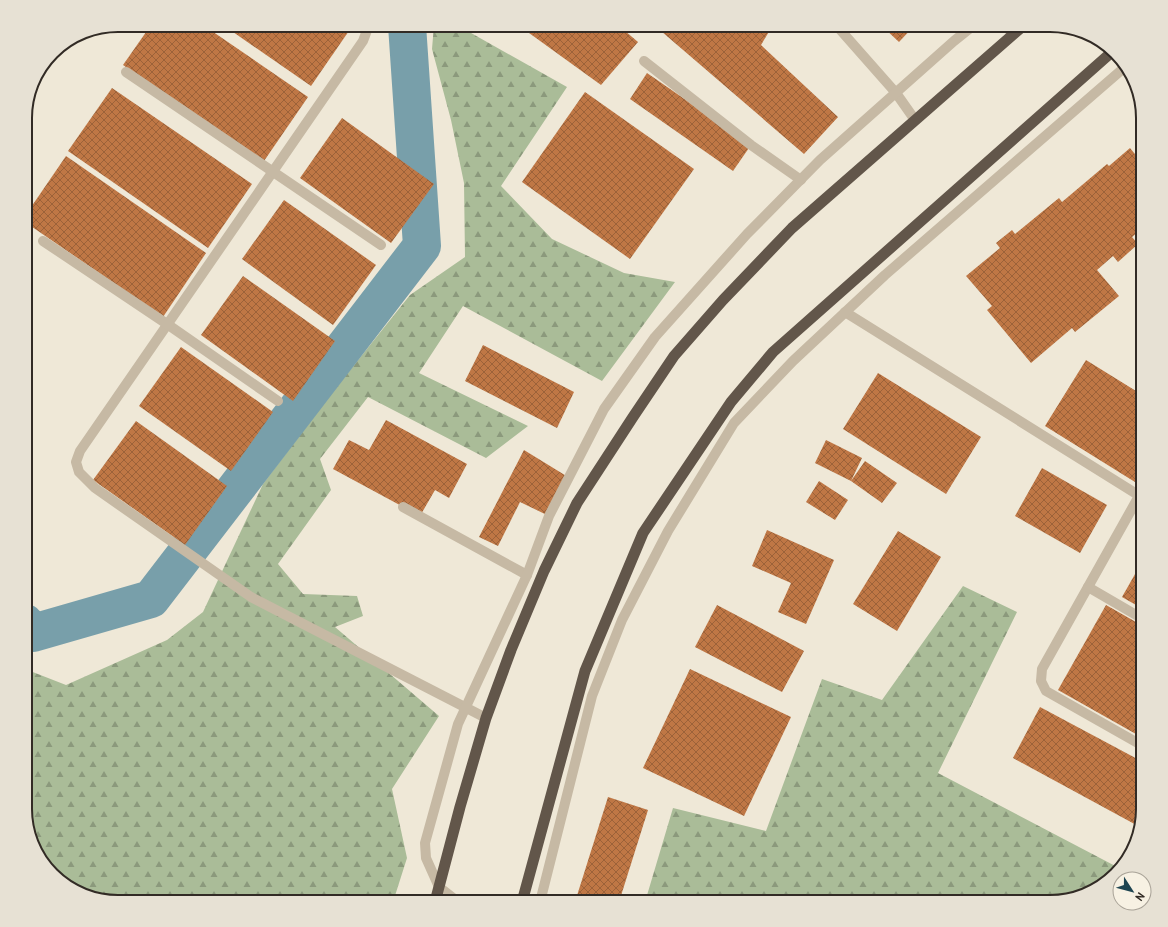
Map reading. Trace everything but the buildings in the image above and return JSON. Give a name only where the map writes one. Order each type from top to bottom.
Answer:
[{"type":"highway","points":[[437,895],[460,807],[486,718],[511,650],[544,571],[577,503],[674,356],[723,300],[792,228],[1014,33]]},
{"type":"highway","points":[[524,895],[585,671],[643,533],[731,402],[773,352],[1108,54]]},
{"type":"street","points":[[366,32],[363,41],[80,451],[76,462],[79,472],[95,488],[251,597],[486,718]]},
{"type":"street","points":[[842,32],[896,93],[915,120]]},
{"type":"street","points":[[449,895],[439,887],[426,858],[425,842],[458,724],[527,575],[549,516],[604,409],[655,337],[747,234],[820,160],[966,32]]},
{"type":"street","points":[[644,61],[751,145],[801,180]]},
{"type":"street","points":[[542,895],[592,696],[622,620],[668,531],[734,423],[792,361],[885,275],[1121,70]]},
{"type":"street","points":[[126,72],[381,245]]},
{"type":"street","points":[[43,241],[278,401]]},
{"type":"street","points":[[845,312],[1136,494]]},
{"type":"street","points":[[1136,505],[1042,669],[1041,681],[1046,691],[1136,742]]},
{"type":"street","points":[[403,507],[527,575]]},
{"type":"street","points":[[1088,587],[1136,615]]},
{"type":"green space","points":[[433,32],[469,32],[567,87],[501,186],[552,239],[624,273],[675,282],[602,381],[463,306],[419,373],[528,426],[486,458],[368,397],[320,459],[331,490],[278,564],[303,594],[357,596],[363,616],[335,627],[439,716],[392,789],[407,858],[395,895],[113,895],[101,893],[80,886],[61,874],[53,866],[41,847],[35,831],[32,814],[32,672],[66,685],[167,640],[203,612],[263,484],[331,394],[410,295],[465,257],[464,183],[451,120],[432,49]]},
{"type":"green space","points":[[963,586],[1017,612],[938,773],[1115,866],[1088,886],[1067,893],[1055,895],[647,895],[673,808],[766,831],[822,679],[882,700]]},
{"type":"waterway","points":[[32,632],[33,633],[151,599],[422,246],[407,32]]}]
